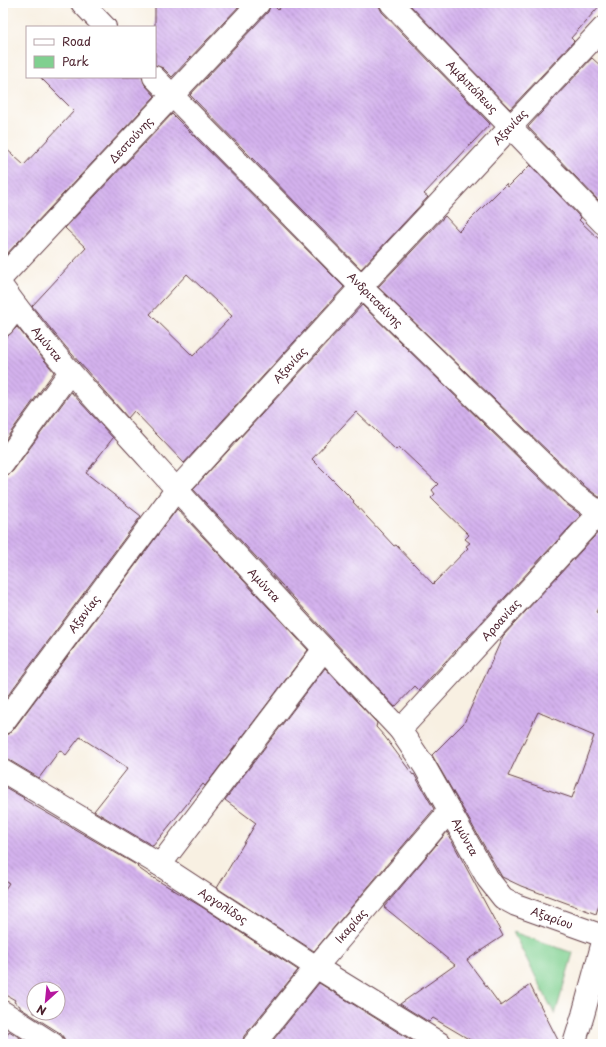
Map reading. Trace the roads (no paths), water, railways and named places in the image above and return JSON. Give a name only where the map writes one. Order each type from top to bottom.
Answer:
[{"type":"street","points":[[82,3],[104,26]]},
{"type":"street","name":"Δεστούνης","points":[[3,276],[259,3]]},
{"type":"street","name":"Αμφιπόλεως","points":[[391,3],[603,223]]},
{"type":"street","name":"Αξανίας","points":[[3,723],[176,490],[361,287],[603,28]]},
{"type":"street","name":"Ανδριτσαίνης","points":[[155,78],[361,287],[575,495],[602,512]]},
{"type":"street","name":"Αμύντα","points":[[3,288],[70,372],[176,490],[400,730],[425,767],[488,879],[503,898]]},
{"type":"street","points":[[3,325],[17,307]]},
{"type":"street","points":[[3,464],[70,372]]},
{"type":"street","name":"Αροανίας","points":[[400,730],[602,512]]},
{"type":"street","points":[[160,865],[324,649]]},
{"type":"street","name":"Αργολίδος","points":[[3,771],[160,865],[316,967],[441,1044]]},
{"type":"street","name":"Ικαρίας","points":[[254,1044],[316,967],[450,810]]},
{"type":"street","name":"Αξαρίου","points":[[503,898],[516,905],[603,936]]},
{"type":"street","points":[[574,1044],[603,942]]},
{"type":"street","points":[[3,1012],[53,1044]]}]
